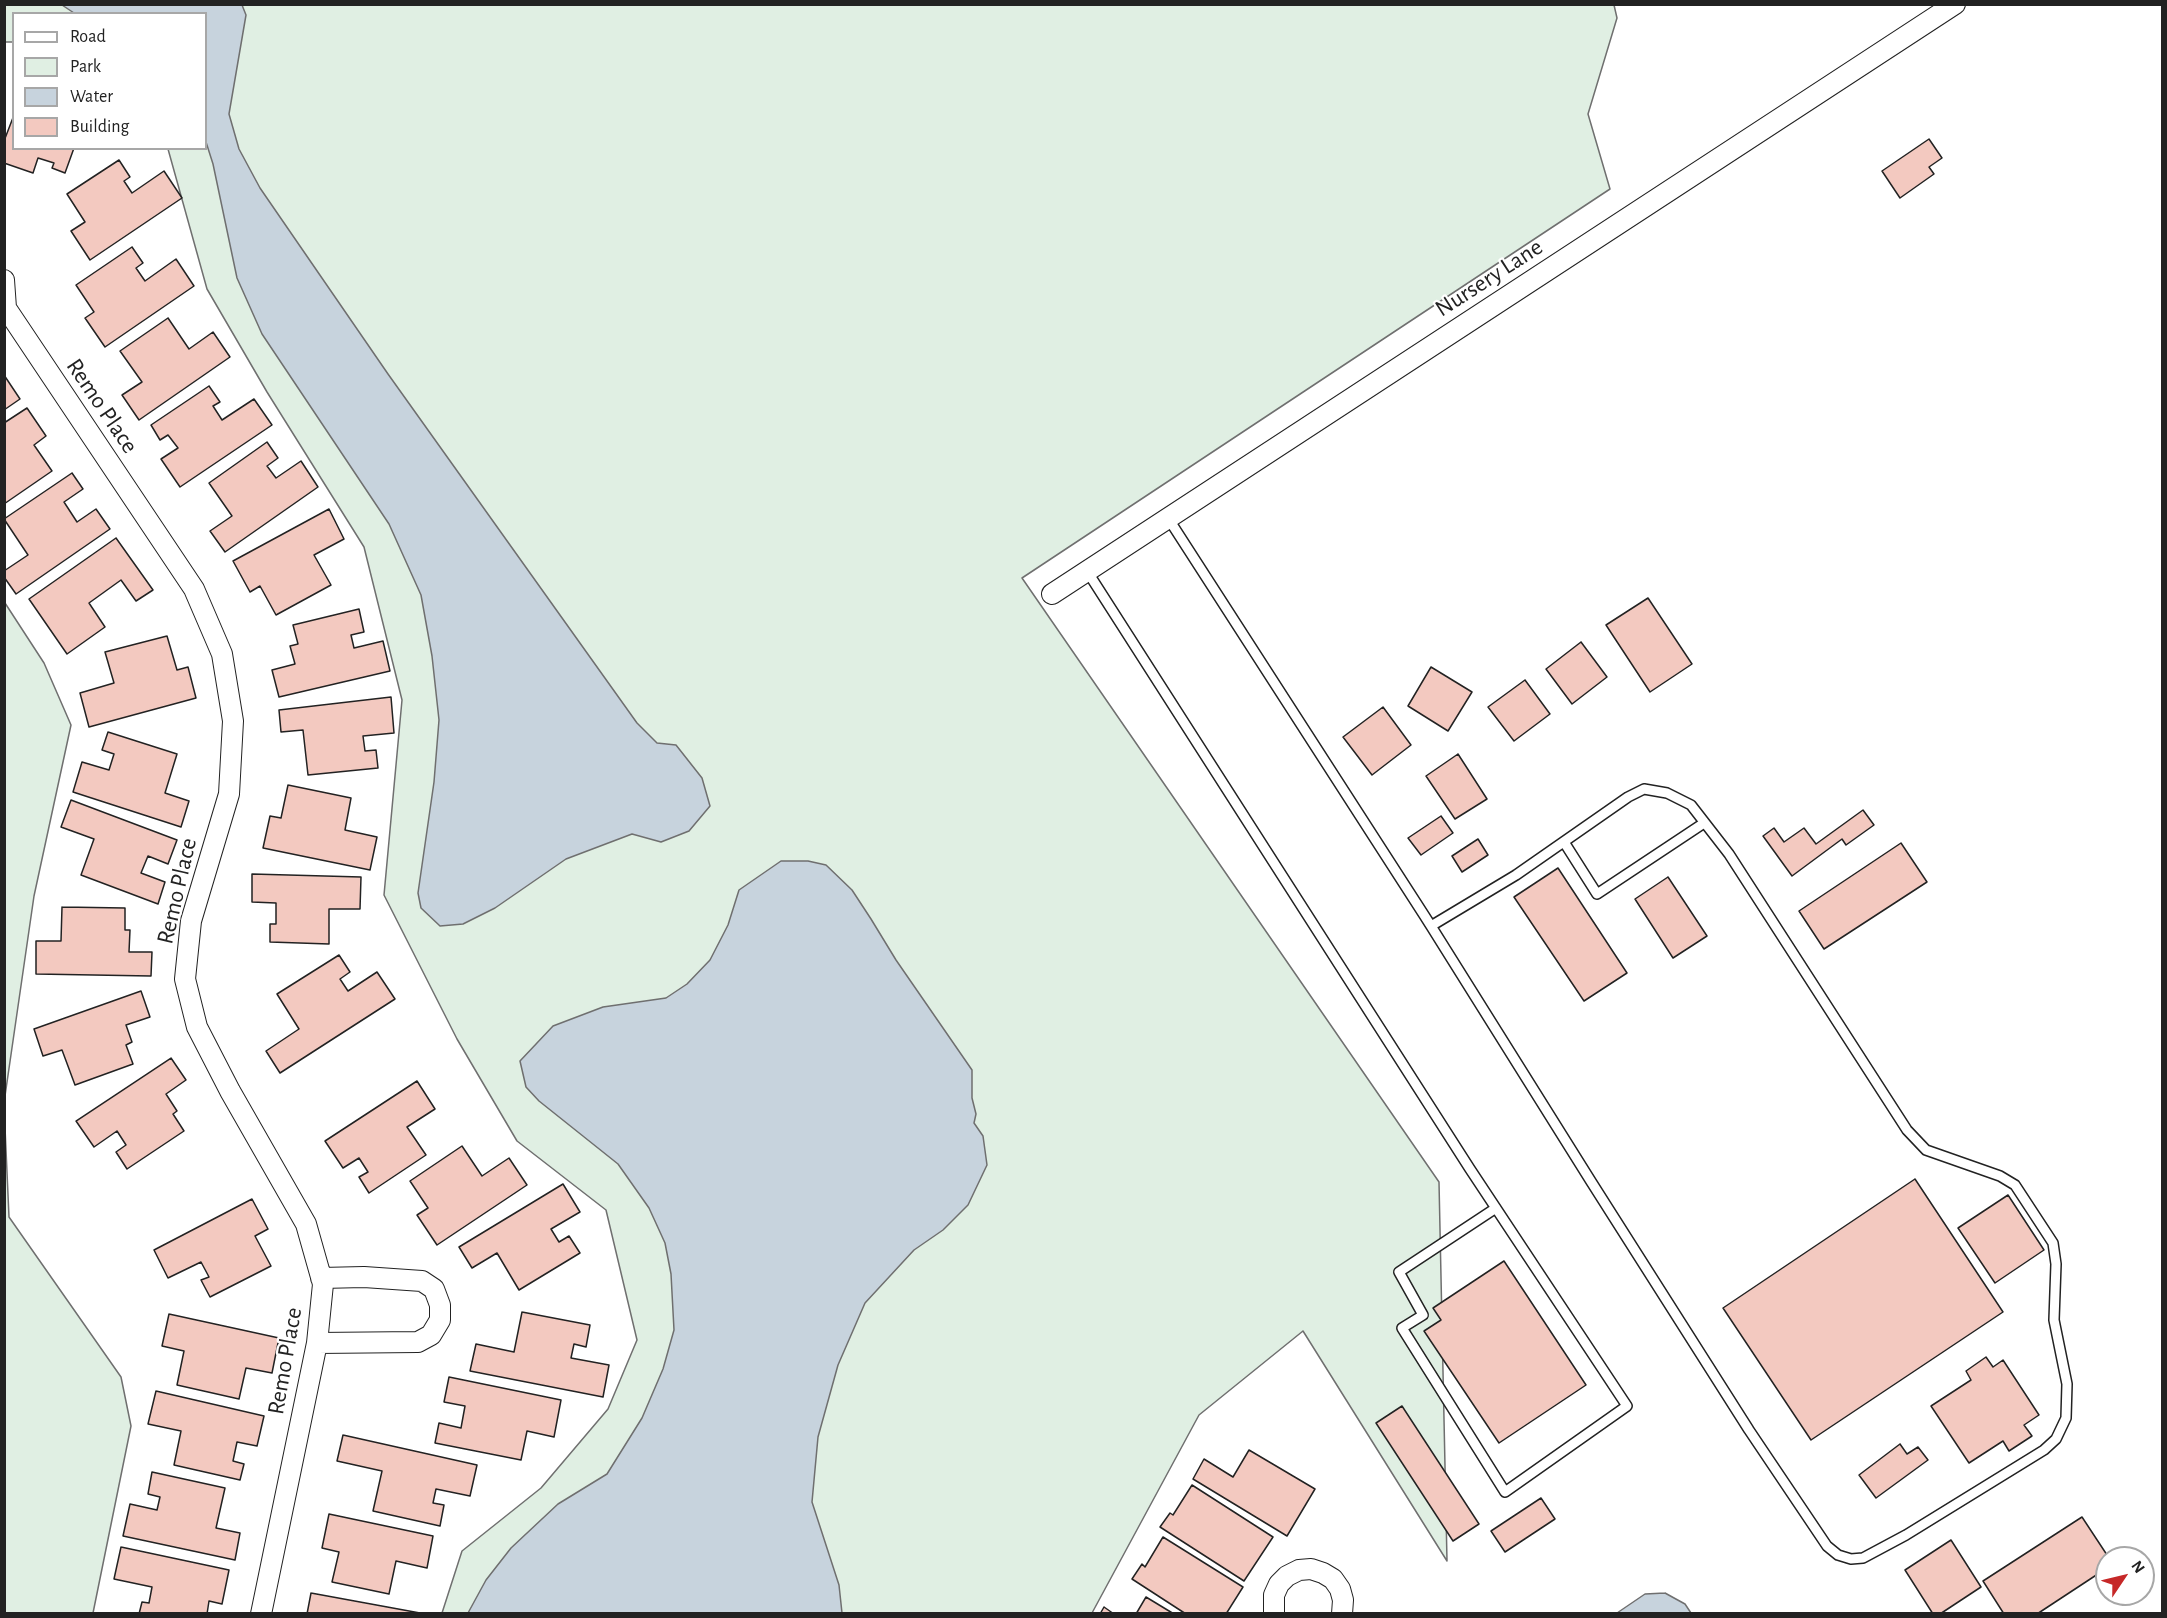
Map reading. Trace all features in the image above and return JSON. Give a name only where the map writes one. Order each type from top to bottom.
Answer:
[{"type":"street","name":"Nursery Lane","points":[[1052,594],[1954,4]]},
{"type":"street","name":"Remo Place","points":[[4,280],[6,308],[194,589],[222,654],[233,721],[229,794],[191,921],[185,979],[197,1027],[230,1091],[306,1224],[323,1284],[317,1343],[261,1614]]},
{"type":"street","points":[[317,1343],[418,1342],[430,1335],[440,1320],[440,1305],[434,1288],[422,1281],[364,1277],[321,1278]]},
{"type":"street","points":[[1274,1614],[1274,1595],[1279,1584],[1287,1575],[1299,1570],[1311,1569],[1323,1572],[1336,1584],[1343,1600],[1342,1614]]},
{"type":"lane","points":[[1168,518],[1431,926],[1749,1430],[1827,1546],[1838,1555],[1851,1559],[1863,1558],[1935,1517],[2044,1449],[2056,1439],[2066,1418],[2067,1384],[2054,1320],[2056,1264],[2053,1243],[2015,1185],[2000,1176],[1926,1150],[1907,1130],[1729,854],[1690,805],[1667,793],[1644,789],[1516,875],[1431,926]]},
{"type":"lane","points":[[1087,571],[1496,1208],[1627,1406],[1505,1492],[1402,1328],[1423,1315],[1399,1272],[1496,1208]]},
{"type":"lane","points":[[1564,842],[1597,894],[1704,823]]},
{"type":"green space","points":[[4,5],[1614,5],[1617,18],[1588,114],[1610,189],[1022,578],[1439,1182],[1447,1561],[1303,1331],[1199,1415],[1092,1613],[442,1613],[462,1551],[541,1488],[608,1409],[637,1340],[606,1210],[517,1141],[457,1039],[384,895],[402,700],[364,547],[267,392],[207,289],[168,150],[207,150],[207,12],[12,12],[12,42],[5,42]]},
{"type":"green space","points":[[5,603],[44,663],[71,725],[34,896],[5,1096]]},
{"type":"green space","points":[[4,1105],[9,1217],[121,1377],[131,1426],[93,1613],[5,1613]]},
{"type":"water","points":[[62,5],[242,5],[246,15],[229,114],[239,149],[260,188],[388,374],[637,723],[657,743],[676,745],[702,778],[710,806],[689,831],[661,842],[632,834],[566,859],[495,908],[463,924],[440,926],[421,908],[418,893],[434,782],[439,720],[432,656],[421,595],[389,524],[262,334],[237,278],[207,145],[207,12],[72,12]]},
{"type":"water","points":[[781,861],[808,861],[826,865],[852,890],[896,960],[972,1070],[972,1098],[976,1114],[974,1123],[983,1136],[987,1165],[968,1205],[943,1230],[914,1250],[865,1303],[838,1365],[818,1437],[812,1502],[839,1585],[842,1613],[468,1613],[486,1580],[511,1548],[558,1504],[607,1474],[642,1418],[663,1369],[674,1330],[671,1274],[665,1243],[649,1208],[618,1164],[539,1101],[526,1087],[520,1061],[553,1026],[603,1007],[666,998],[687,984],[710,960],[728,925],[739,890]]},
{"type":"water","points":[[1665,1593],[1685,1604],[1691,1613],[1617,1613],[1645,1594]]},
{"type":"building","points":[[12,120],[12,150],[73,150],[65,173],[52,168],[54,163],[38,158],[33,173],[4,163],[4,141]]},
{"type":"building","points":[[1929,139],[1942,158],[1929,167],[1934,174],[1900,198],[1882,171]]},
{"type":"building","points":[[119,160],[130,177],[124,181],[132,193],[164,171],[182,198],[90,260],[71,231],[85,222],[67,194]]},
{"type":"building","points":[[132,247],[143,263],[136,268],[145,281],[176,259],[194,286],[105,347],[85,318],[94,312],[76,285]]},
{"type":"building","points":[[168,318],[189,349],[213,332],[230,357],[139,420],[122,395],[142,382],[120,351]]},
{"type":"building","points":[[4,375],[20,399],[4,410]]},
{"type":"building","points":[[209,386],[220,402],[213,406],[222,420],[254,399],[272,425],[180,487],[161,459],[178,448],[168,435],[160,440],[151,425]]},
{"type":"building","points":[[27,408],[46,436],[34,445],[52,471],[4,504],[4,423]]},
{"type":"building","points":[[267,442],[278,458],[267,466],[276,478],[301,461],[318,487],[225,552],[210,531],[232,516],[209,483]]},
{"type":"building","points":[[72,473],[83,489],[64,502],[77,522],[96,509],[110,529],[16,594],[4,577],[4,571],[28,555],[4,519]]},
{"type":"building","points":[[329,509],[344,539],[314,555],[331,585],[276,615],[260,586],[250,592],[233,561]]},
{"type":"building","points":[[116,538],[153,590],[136,601],[121,580],[89,603],[105,627],[67,654],[29,599]]},
{"type":"building","points":[[1648,598],[1692,664],[1650,692],[1606,625]]},
{"type":"building","points":[[359,609],[364,632],[351,635],[354,648],[383,641],[390,671],[279,697],[272,670],[295,664],[290,646],[298,644],[293,625]]},
{"type":"building","points":[[167,636],[177,670],[188,667],[196,698],[89,727],[80,693],[114,683],[105,652]]},
{"type":"building","points":[[1581,642],[1607,677],[1572,704],[1546,669]]},
{"type":"building","points":[[1431,667],[1472,692],[1448,731],[1408,706]]},
{"type":"building","points":[[1525,680],[1550,714],[1514,741],[1488,707]]},
{"type":"building","points":[[391,697],[394,733],[363,736],[365,751],[376,750],[378,768],[308,775],[303,730],[281,732],[279,710]]},
{"type":"building","points":[[1383,707],[1411,745],[1372,775],[1343,737]]},
{"type":"building","points":[[108,732],[177,754],[165,793],[189,801],[181,827],[73,792],[82,762],[109,770],[114,754],[102,750]]},
{"type":"building","points":[[1458,754],[1487,799],[1455,819],[1426,776]]},
{"type":"building","points":[[288,785],[351,798],[345,830],[377,837],[370,870],[263,848],[270,816],[281,818]]},
{"type":"building","points":[[71,800],[177,840],[168,864],[148,856],[141,873],[165,882],[158,904],[81,875],[94,839],[61,827]]},
{"type":"building","points":[[1863,810],[1874,825],[1846,845],[1842,839],[1792,876],[1763,836],[1774,828],[1784,842],[1804,828],[1816,844]]},
{"type":"building","points":[[1441,816],[1453,833],[1421,855],[1408,838]]},
{"type":"building","points":[[1478,839],[1488,855],[1462,872],[1452,856]]},
{"type":"building","points":[[1901,843],[1927,882],[1824,949],[1799,911]]},
{"type":"building","points":[[1558,868],[1627,973],[1584,1001],[1514,897]]},
{"type":"building","points":[[252,874],[361,877],[360,909],[329,909],[329,944],[270,942],[270,924],[276,924],[276,903],[252,902]]},
{"type":"building","points":[[1668,877],[1707,936],[1673,958],[1635,899]]},
{"type":"building","points":[[62,907],[125,908],[125,930],[130,930],[129,952],[152,952],[151,976],[36,974],[36,941],[61,941]]},
{"type":"building","points":[[339,955],[350,972],[340,979],[348,991],[377,972],[395,999],[280,1073],[266,1051],[299,1029],[277,994]]},
{"type":"building","points":[[141,991],[150,1017],[126,1025],[132,1042],[126,1045],[133,1064],[75,1085],[62,1050],[43,1056],[34,1029]]},
{"type":"building","points":[[171,1058],[186,1080],[166,1094],[177,1111],[173,1114],[184,1131],[127,1169],[116,1152],[126,1145],[117,1131],[94,1147],[76,1121]]},
{"type":"building","points":[[417,1081],[435,1109],[407,1127],[426,1155],[369,1193],[359,1177],[368,1172],[359,1158],[343,1168],[325,1141]]},
{"type":"building","points":[[462,1146],[482,1176],[509,1158],[527,1185],[437,1245],[417,1215],[428,1208],[410,1181]]},
{"type":"building","points":[[1915,1179],[2003,1312],[1811,1440],[1723,1308]]},
{"type":"building","points":[[563,1184],[580,1212],[551,1229],[559,1242],[569,1236],[580,1253],[519,1290],[497,1253],[472,1268],[459,1247]]},
{"type":"building","points":[[2008,1195],[2044,1250],[1995,1283],[1958,1228]]},
{"type":"building","points":[[252,1199],[268,1229],[255,1236],[271,1266],[210,1297],[201,1280],[209,1277],[201,1262],[168,1278],[154,1250]]},
{"type":"building","points":[[1504,1261],[1586,1385],[1499,1443],[1424,1331],[1441,1320],[1433,1308]]},
{"type":"building","points":[[522,1312],[590,1325],[586,1347],[574,1344],[571,1358],[609,1365],[603,1397],[470,1371],[476,1344],[514,1352]]},
{"type":"building","points":[[169,1314],[279,1338],[272,1373],[246,1368],[239,1399],[177,1385],[184,1351],[162,1346]]},
{"type":"building","points":[[1986,1357],[1993,1367],[2003,1360],[2039,1415],[2024,1425],[2032,1436],[2009,1451],[2003,1441],[1969,1463],[1931,1406],[1971,1380],[1966,1371]]},
{"type":"building","points":[[449,1377],[561,1400],[554,1437],[527,1431],[521,1460],[435,1443],[439,1423],[461,1428],[465,1406],[444,1402]]},
{"type":"building","points":[[156,1391],[264,1416],[257,1446],[237,1442],[233,1461],[244,1464],[240,1480],[174,1465],[181,1431],[148,1424]]},
{"type":"building","points":[[1402,1406],[1479,1524],[1453,1541],[1376,1423]]},
{"type":"building","points":[[343,1435],[477,1465],[470,1496],[436,1489],[433,1503],[444,1505],[440,1526],[373,1511],[382,1471],[337,1461]]},
{"type":"building","points":[[1900,1444],[1907,1454],[1918,1447],[1928,1460],[1876,1498],[1859,1475]]},
{"type":"building","points":[[1249,1450],[1315,1489],[1287,1536],[1193,1479],[1204,1459],[1233,1477]]},
{"type":"building","points":[[152,1472],[225,1488],[216,1528],[240,1533],[235,1560],[123,1536],[130,1504],[157,1510],[160,1497],[148,1494]]},
{"type":"building","points":[[1192,1485],[1273,1537],[1244,1581],[1160,1527],[1170,1513],[1173,1515]]},
{"type":"building","points":[[1541,1498],[1555,1519],[1505,1552],[1491,1531]]},
{"type":"building","points":[[329,1514],[433,1536],[427,1568],[396,1561],[389,1594],[332,1582],[339,1552],[322,1548]]},
{"type":"building","points":[[2082,1517],[2101,1546],[2095,1546],[2095,1576],[2037,1614],[2004,1614],[1983,1581]]},
{"type":"building","points":[[1163,1537],[1243,1587],[1226,1614],[1186,1614],[1132,1579],[1142,1564],[1145,1567]]},
{"type":"building","points":[[1951,1540],[1981,1587],[1940,1614],[1933,1614],[1905,1570]]},
{"type":"building","points":[[121,1547],[229,1570],[222,1604],[209,1601],[207,1614],[139,1614],[142,1602],[149,1603],[152,1587],[114,1579]]},
{"type":"building","points":[[311,1593],[420,1613],[420,1614],[307,1614]]},
{"type":"building","points":[[1146,1597],[1174,1614],[1136,1614]]},
{"type":"building","points":[[1104,1607],[1114,1614],[1100,1614]]}]
